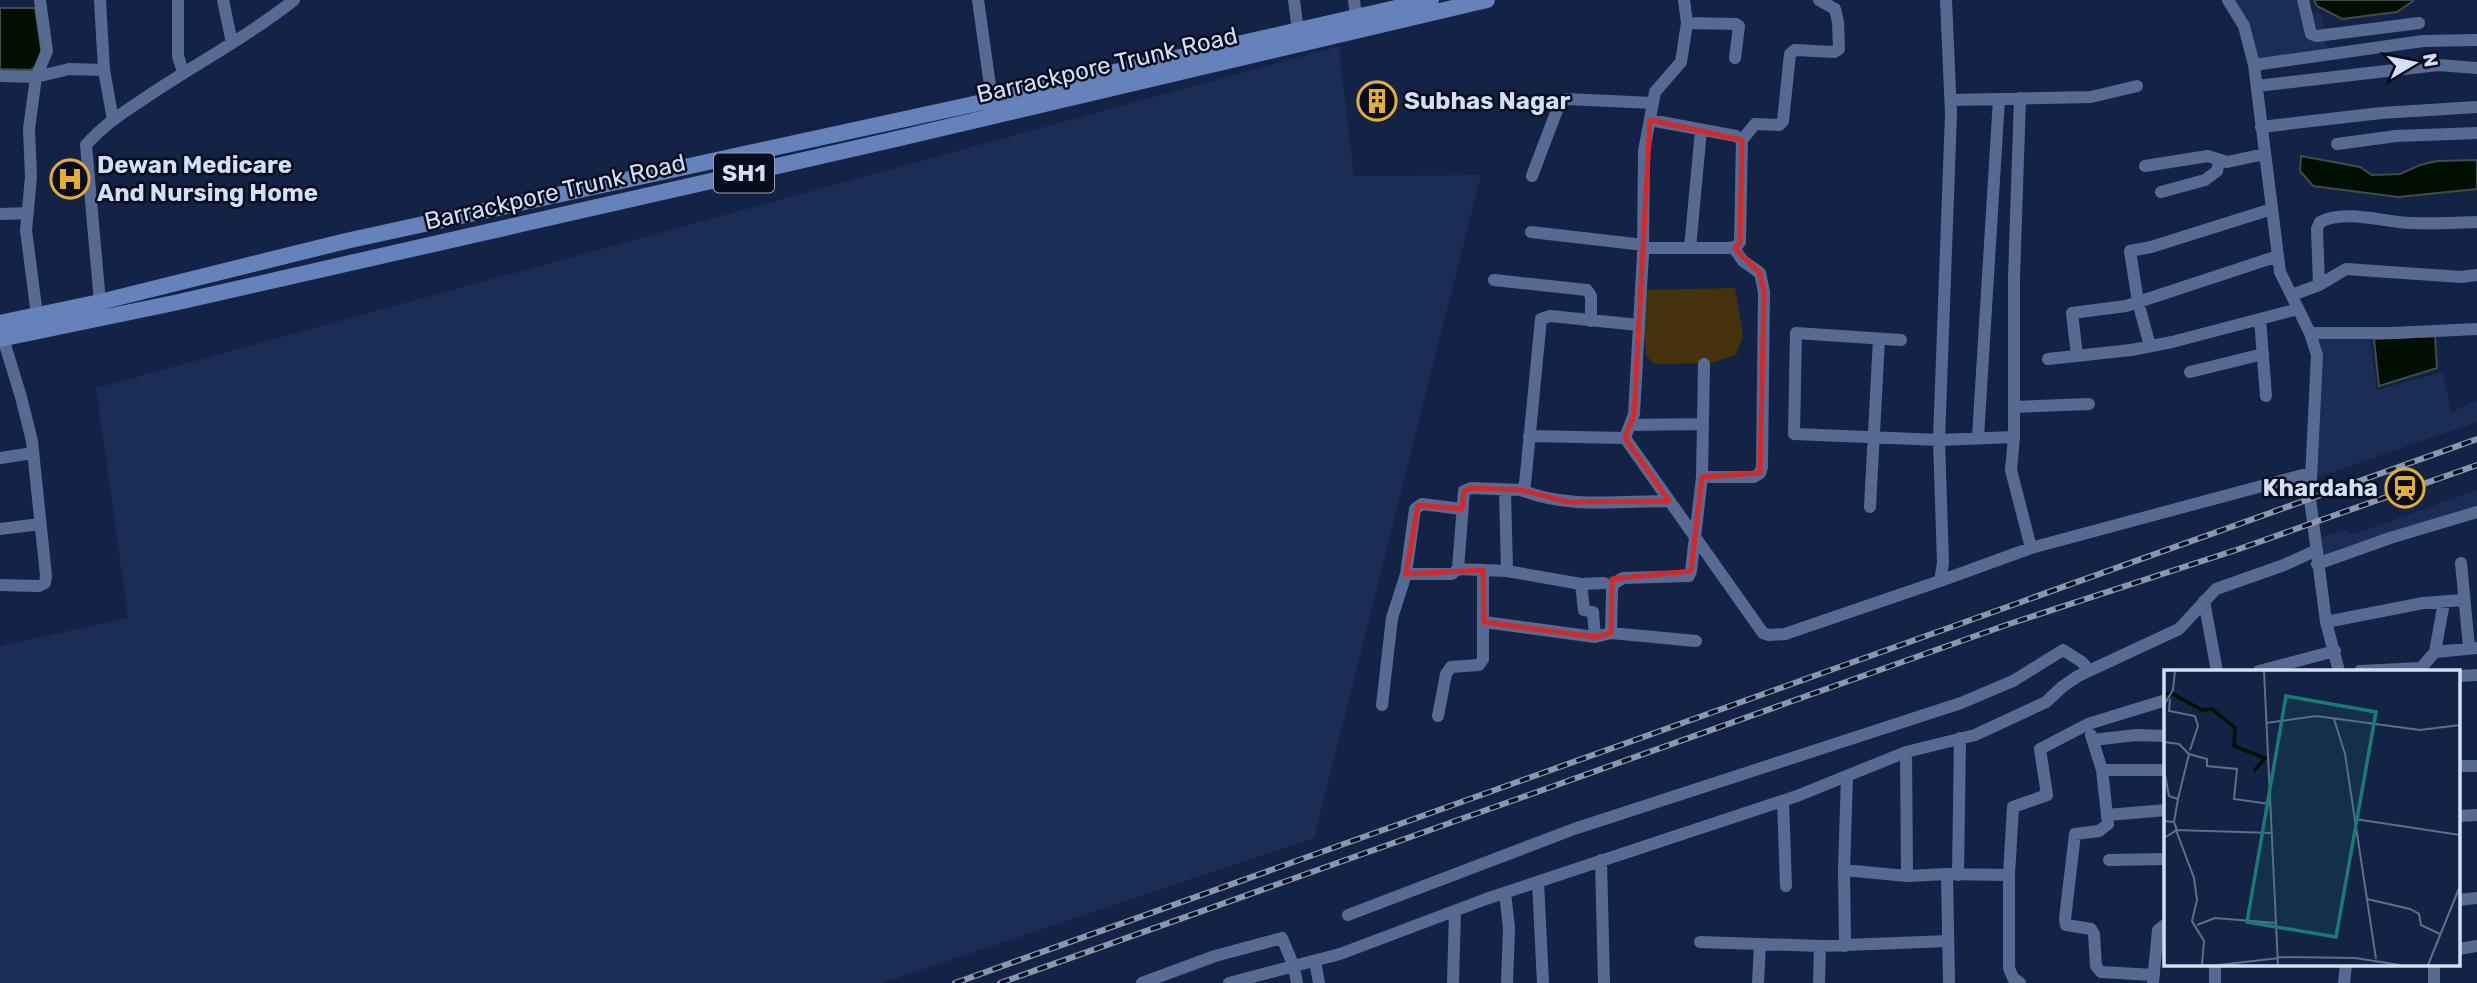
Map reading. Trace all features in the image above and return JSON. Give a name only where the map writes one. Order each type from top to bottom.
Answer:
[{"type":"main road","name":"Barrackpore Trunk Road","points":[[1,333],[174,303],[993,108],[1431,0]]},
{"type":"main road","name":"Barrackpore Trunk Road","points":[[1,333],[37,315],[346,241],[993,108],[1487,0]]},
{"type":"street","points":[[37,315],[27,255],[26,230],[31,177],[29,129],[36,77],[47,51],[40,0]]},
{"type":"street","points":[[100,0],[104,70],[113,120]]},
{"type":"street","points":[[178,0],[178,56],[183,72]]},
{"type":"street","points":[[223,0],[232,43]]},
{"type":"street","points":[[100,302],[86,145],[113,120],[183,72],[262,26],[294,0]]},
{"type":"street","points":[[978,0],[993,108]]},
{"type":"street","points":[[1294,0],[1298,31]]},
{"type":"street","points":[[1354,0],[1356,17]]},
{"type":"street","points":[[1628,431],[1634,414],[1644,246],[1644,151],[1655,92],[1681,62],[1687,23],[1684,0]]},
{"type":"street","points":[[1531,232],[1644,246],[1733,247],[1740,242],[1742,139],[1755,124],[1779,125],[1783,121],[1790,54],[1795,50],[1834,52],[1839,49],[1835,9],[1819,0]]},
{"type":"street","points":[[1940,581],[1943,563],[1939,440],[1951,100],[1946,0]]},
{"type":"street","points":[[2228,0],[2244,26],[2254,65],[2280,272],[2311,334],[2317,355],[2309,499],[2326,622],[2339,670]]},
{"type":"street","points":[[2303,0],[2311,34],[2317,36],[2419,23]]},
{"type":"street","points":[[1687,23],[1737,24],[1739,26],[1735,58]]},
{"type":"street","points":[[2254,65],[2423,41],[2477,40]]},
{"type":"street","points":[[2257,86],[2438,65],[2477,68]]},
{"type":"street","points":[[0,76],[36,77],[69,69],[104,70]]},
{"type":"street","points":[[1951,100],[2091,97],[2137,86]]},
{"type":"street","points":[[2020,98],[2014,278],[2015,407],[2011,470],[2031,548]]},
{"type":"street","points":[[1532,176],[1557,110],[1566,99],[1653,103]]},
{"type":"street","points":[[1978,437],[1999,99]]},
{"type":"street","points":[[2261,128],[2381,113],[2477,107]]},
{"type":"street","points":[[1650,120],[1742,139]]},
{"type":"street","points":[[1690,248],[1701,130]]},
{"type":"street","points":[[2337,144],[2396,136],[2477,133]]},
{"type":"street","points":[[2145,166],[2208,156],[2219,161],[2265,154]]},
{"type":"street","points":[[2161,192],[2205,180],[2217,171],[2219,161]]},
{"type":"street","points":[[2150,346],[2138,302],[2130,251],[2151,247],[2272,209]]},
{"type":"street","points":[[0,214],[28,213]]},
{"type":"street","points":[[2319,285],[2317,229],[2320,222],[2327,219],[2348,217],[2410,223],[2477,222]]},
{"type":"street","points":[[1702,477],[1754,477],[1762,467],[1765,292],[1760,273],[1743,261],[1733,247]]},
{"type":"street","points":[[2077,356],[2072,313],[2126,306],[2278,256]]},
{"type":"street","points":[[2292,295],[2319,285],[2346,269],[2461,277],[2477,275]]},
{"type":"street","points":[[1494,280],[1587,290],[1591,296],[1591,321]]},
{"type":"street","points":[[2048,359],[2150,346],[2298,309]]},
{"type":"street","points":[[1521,490],[1525,484],[1541,319],[1550,316],[1639,325]]},
{"type":"street","points":[[2260,319],[2266,397]]},
{"type":"street","points":[[2311,334],[2477,329]]},
{"type":"street","points":[[0,585],[39,586],[45,583],[46,576],[33,453],[22,397],[1,333]]},
{"type":"street","points":[[1901,340],[1796,333],[1794,434],[1939,440],[2014,437]]},
{"type":"street","points":[[1870,507],[1879,339]]},
{"type":"street","points":[[2190,372],[2263,354]]},
{"type":"street","points":[[1611,633],[1613,584],[1623,578],[1689,576],[1691,571],[1702,477],[1704,364]]},
{"type":"street","points":[[2015,407],[2089,404]]},
{"type":"street","points":[[1529,436],[1703,424]]},
{"type":"street","points":[[1628,431],[1670,501],[1759,629],[1769,635],[1785,634],[2031,548],[2310,473]]},
{"type":"street","points":[[0,458],[33,453]]},
{"type":"street","points":[[1458,569],[1464,491],[1471,488],[1521,490],[1538,497],[1568,502],[1670,501]]},
{"type":"street","points":[[1506,490],[1507,571]]},
{"type":"street","points":[[1382,705],[1392,618],[1406,574],[1415,509],[1418,505],[1427,504],[1462,509]]},
{"type":"street","points":[[2317,564],[2390,538],[2477,512]]},
{"type":"street","points":[[0,529],[40,524]]},
{"type":"street","points":[[1229,983],[1340,954],[1505,893],[1783,801],[1906,752],[1975,735],[2046,702],[2062,687],[2089,671],[2179,629],[2216,589],[2284,565],[2317,550]]},
{"type":"street","points":[[2435,652],[2473,648],[2464,600],[2461,563]]},
{"type":"street","points":[[1406,574],[1452,574],[1458,569],[1507,571],[1580,584],[1604,583]]},
{"type":"street","points":[[1437,716],[1446,674],[1451,667],[1479,665],[1483,659],[1483,570]]},
{"type":"street","points":[[1580,584],[1584,610],[1593,611],[1595,637]]},
{"type":"street","points":[[2326,622],[2423,603],[2464,600]]},
{"type":"street","points":[[2204,601],[2217,670]]},
{"type":"street","points":[[2419,670],[2435,652],[2444,602]]},
{"type":"street","points":[[1484,622],[1595,637],[1611,633],[1696,641]]},
{"type":"street","points":[[1348,915],[1574,829],[1961,703],[2013,681],[2063,650],[2082,662],[2089,671]]},
{"type":"street","points":[[2266,670],[2335,651]]},
{"type":"street","points":[[2020,983],[2013,978],[2009,968],[2009,875],[2013,807],[2047,795],[2040,749],[2088,724],[2164,699]]},
{"type":"street","points":[[2088,724],[2102,770],[2108,824],[2099,831],[2075,834],[2066,925],[2091,929],[2094,934],[2096,966],[2101,972],[2153,979],[2158,930],[2164,925]]},
{"type":"street","points":[[2093,740],[2136,735],[2164,736]]},
{"type":"street","points":[[1949,983],[1948,941],[1960,738]]},
{"type":"street","points":[[1906,752],[1907,876]]},
{"type":"street","points":[[2102,770],[2164,770]]},
{"type":"street","points":[[1845,946],[1847,776]]},
{"type":"street","points":[[1783,801],[1786,886]]},
{"type":"street","points":[[2107,815],[2164,810]]},
{"type":"street","points":[[2109,860],[2164,859]]},
{"type":"street","points":[[1601,860],[1604,983]]},
{"type":"street","points":[[1844,870],[1907,876],[2009,875]]},
{"type":"street","points":[[1538,882],[1543,983]]},
{"type":"street","points":[[1505,893],[1509,928],[1507,983]]},
{"type":"street","points":[[1453,983],[1455,911]]},
{"type":"street","points":[[1142,983],[1215,956],[1282,938],[1294,967],[1297,983]]},
{"type":"street","points":[[1700,942],[1845,946],[1948,941]]},
{"type":"street","points":[[1758,983],[1760,944]]},
{"type":"street","points":[[1819,983],[1820,946]]},
{"type":"street","points":[[1315,961],[1319,983]]},
{"type":"street","points":[[2215,965],[2215,983]]},
{"type":"street","points":[[2344,983],[2346,965]]},
{"type":"street","points":[[2434,965],[2434,983]]},
{"type":"highlighted area","points":[[1650,120],[1742,140],[1740,242],[1735,249],[1760,273],[1764,292],[1760,473],[1702,477],[1691,571],[1612,579],[1611,633],[1595,637],[1484,622],[1483,570],[1406,574],[1418,505],[1462,509],[1464,491],[1471,488],[1521,490],[1568,502],[1669,501],[1625,438],[1634,414]]},
{"type":"shaded area","points":[[2234,0],[2307,0],[2309,11],[2321,14],[2328,51],[2258,62],[2251,27]]},
{"type":"shaded area","points":[[2314,0],[2413,1],[2397,12],[2342,19],[2317,6]]},
{"type":"shaded area","points":[[0,8],[35,8],[43,62],[30,70],[0,69]]},
{"type":"shaded area","points":[[1339,46],[1354,176],[1481,175],[1314,838],[882,983],[0,983],[0,646],[128,618],[96,388]]},
{"type":"shaded area","points":[[2301,156],[2360,167],[2372,175],[2400,174],[2437,161],[2477,160],[2477,189],[2398,197],[2313,186],[2300,171]]},
{"type":"shaded area","points":[[1735,288],[1743,336],[1736,355],[1711,363],[1655,364],[1646,356],[1641,290]]},
{"type":"shaded area","points":[[2435,336],[2437,368],[2379,386],[2374,339]]},
{"type":"shaded area","points":[[2317,338],[2370,339],[2377,390],[2443,372],[2451,412],[2477,400],[2477,422],[2315,478]]},
{"type":"shaded area","points":[[2477,490],[2477,509],[2320,560],[2317,539],[2344,530],[2352,535]]},
{"type":"railway","points":[[955,983],[2477,439]]},
{"type":"railway","points":[[1000,983],[2009,624],[2239,549],[2477,465]]},
{"type":"place","name":"Subhas Nagar","points":[[1377,101]]},
{"type":"place","name":"Dewan Medicare And Nursing Home","points":[[70,179]]},
{"type":"place","name":"Khardaha","points":[[2405,488]]}]
